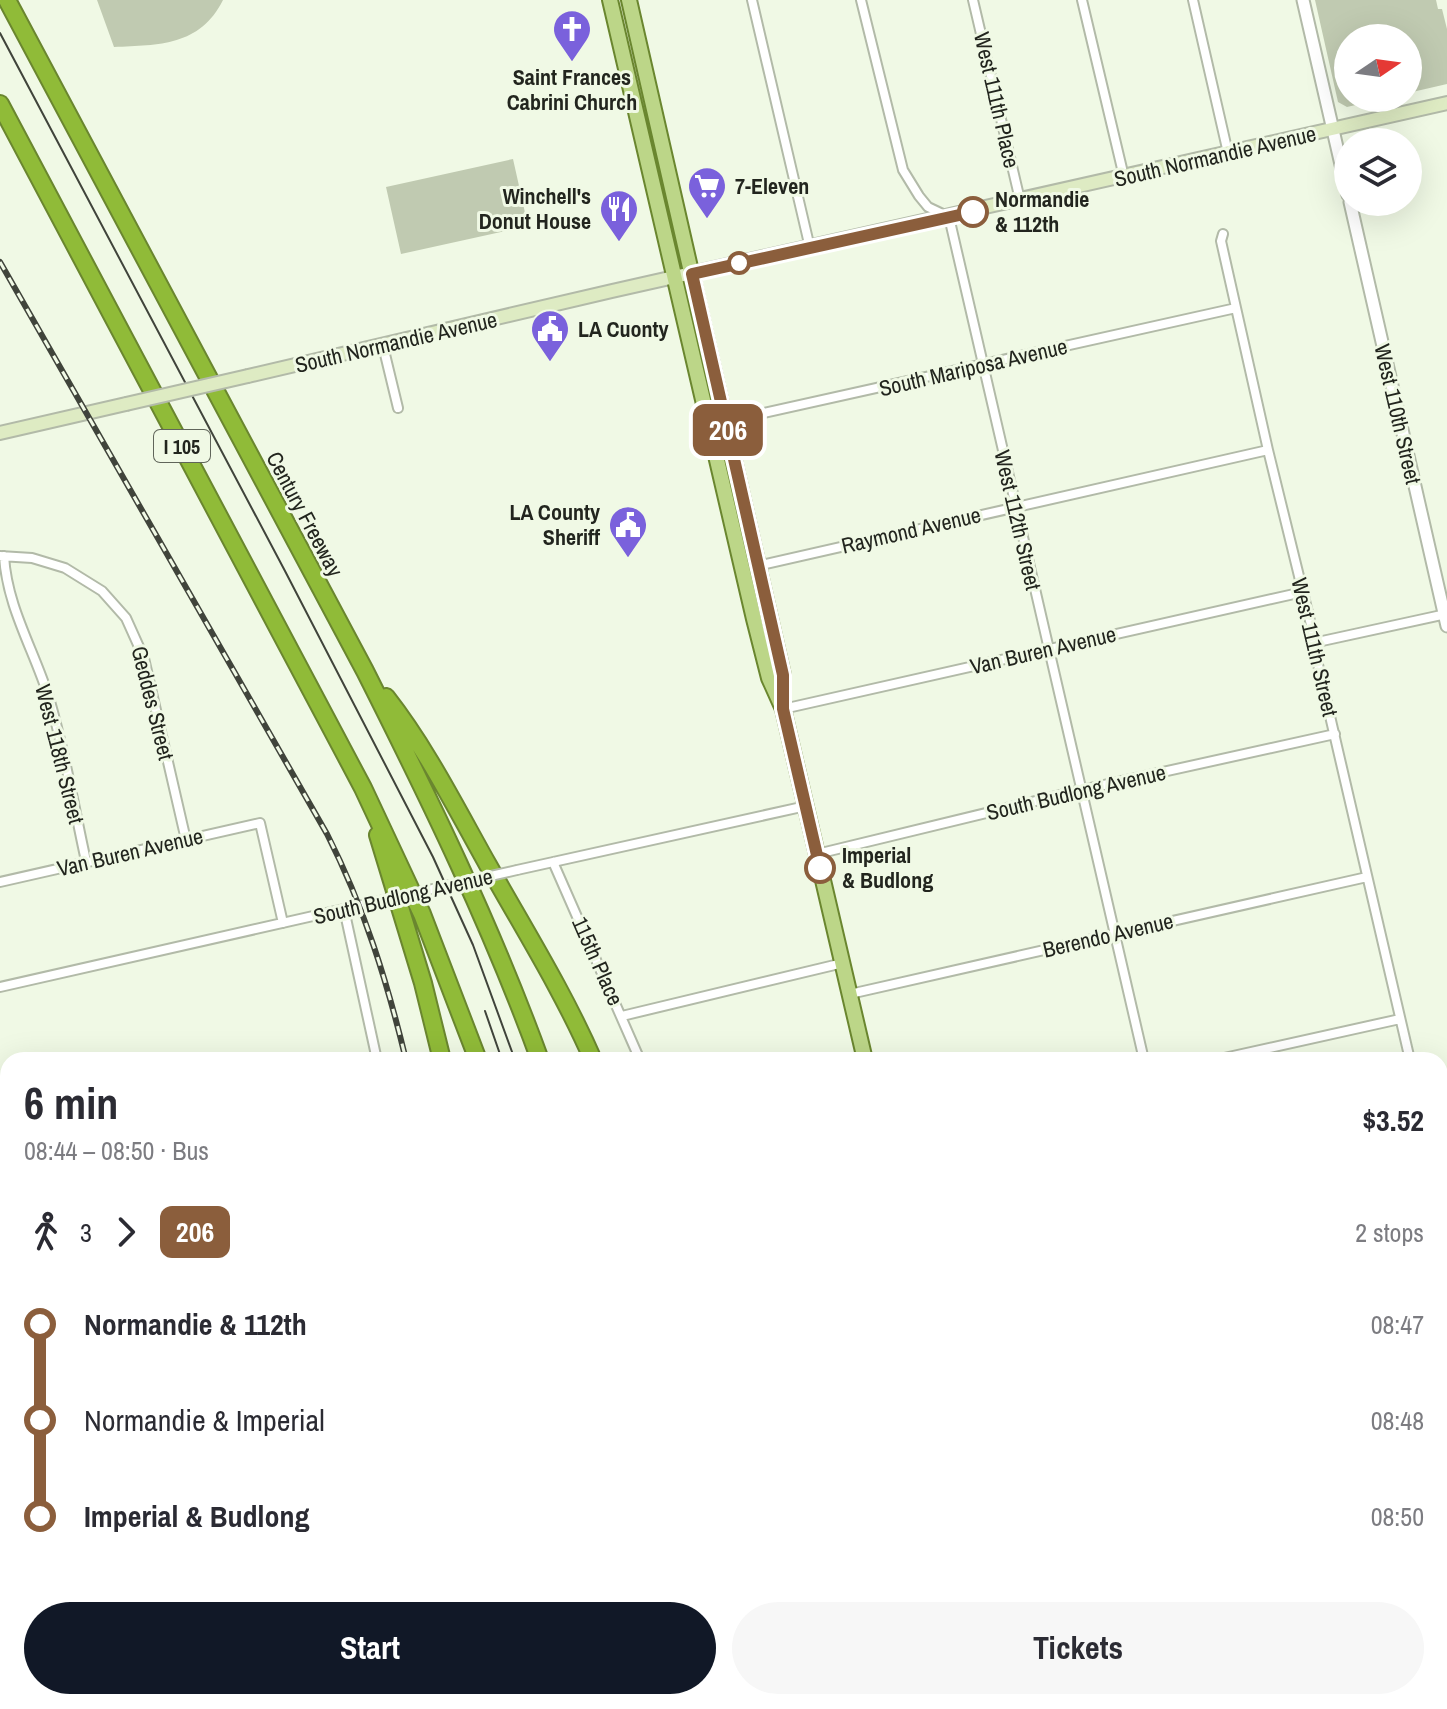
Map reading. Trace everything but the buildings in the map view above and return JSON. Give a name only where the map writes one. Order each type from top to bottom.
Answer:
[{"type":"highway","name":"Century Freeway","points":[[7,0],[365,671],[463,869],[537,1052]]},
{"type":"highway","name":"I 105","points":[[0,104],[363,788],[422,914],[475,1052]]},
{"type":"highway","points":[[365,671],[404,719],[426,756],[535,949],[589,1052]]},
{"type":"highway","points":[[363,788],[423,983],[440,1052]]},
{"type":"main road","points":[[610,0],[748,593],[769,678],[783,709],[863,1052]]},
{"type":"main road","points":[[629,0],[783,675],[783,709]]},
{"type":"main road","name":"South Normandie Avenue","points":[[0,433],[1447,103]]},
{"type":"main road","points":[[748,593],[758,601],[770,653],[783,675]]},
{"type":"street","points":[[752,0],[810,248]]},
{"type":"street","points":[[861,0],[903,170],[926,204],[949,217]]},
{"type":"street","name":"West 111th Place","points":[[973,0],[1020,200]]},
{"type":"street","points":[[1082,0],[1124,177]]},
{"type":"street","points":[[1193,0],[1228,153]]},
{"type":"street","points":[[1303,0],[1334,133]]},
{"type":"street","name":"West 110th Street","points":[[1353,216],[1446,618]]},
{"type":"street","name":"West 112th Street","points":[[949,217],[1142,1052]]},
{"type":"street","name":"West 111th Street","points":[[1223,234],[1221,241],[1268,450],[1408,1052]]},
{"type":"street","name":"South Mariposa Avenue","points":[[710,425],[1236,308]]},
{"type":"street","points":[[383,346],[398,408]]},
{"type":"street","name":"Raymond Avenue","points":[[743,570],[1268,450]]},
{"type":"street","name":"Geddes Street","points":[[2,556],[32,558],[65,568],[102,591],[126,618],[144,658],[186,840]]},
{"type":"street","name":"West 118th Street","points":[[2,556],[5,580],[14,608],[48,694],[86,861]]},
{"type":"street","name":"Van Buren Avenue","points":[[783,709],[1303,592]]},
{"type":"street","points":[[1313,643],[1446,618]]},
{"type":"street","name":"South Budlong Avenue","points":[[817,854],[1081,790],[1335,734]]},
{"type":"street","name":"South Budlong Avenue","points":[[0,987],[806,806]]},
{"type":"street","name":"Van Buren Avenue","points":[[0,882],[260,823],[283,923]]},
{"type":"street","name":"115th Place","points":[[553,862],[637,1052]]},
{"type":"street","name":"Berendo Avenue","points":[[850,994],[1367,877]]},
{"type":"street","points":[[344,909],[375,1052]]},
{"type":"street","points":[[622,1016],[843,963]]},
{"type":"street","points":[[1251,1052],[1400,1019]]},
{"type":"green space","points":[[97,0],[223,0],[214,15],[190,35],[162,43],[114,47]]},
{"type":"green space","points":[[1315,0],[1436,0],[1438,9],[1442,9],[1447,29],[1447,84],[1422,90],[1422,24],[1334,24],[1334,84]]},
{"type":"green space","points":[[513,159],[528,226],[401,254],[386,187]]},
{"type":"tram line","points":[[0,33],[433,857],[473,945],[512,1052]]},
{"type":"tram line","points":[[485,1011],[499,1052]]},
{"type":"railway","points":[[0,262],[327,834],[373,945],[404,1052]]},
{"type":"bus line","name":"206","points":[[820,868],[783,709],[783,675],[692,274],[973,212]]},
{"type":"place","name":"Saint Frances Cabrini Church","points":[[572,63]]},
{"type":"place","name":"Normandie & 112th","points":[[973,212]]},
{"type":"place","name":"7-Eleven","points":[[707,220]]},
{"type":"place","name":"Winchell's Donut House","points":[[619,243]]},
{"type":"place","name":"LA Cuonty","points":[[550,363]]},
{"type":"place","name":"LA County Sheriff","points":[[628,559]]},
{"type":"place","name":"Imperial & Budlong","points":[[820,868]]}]
